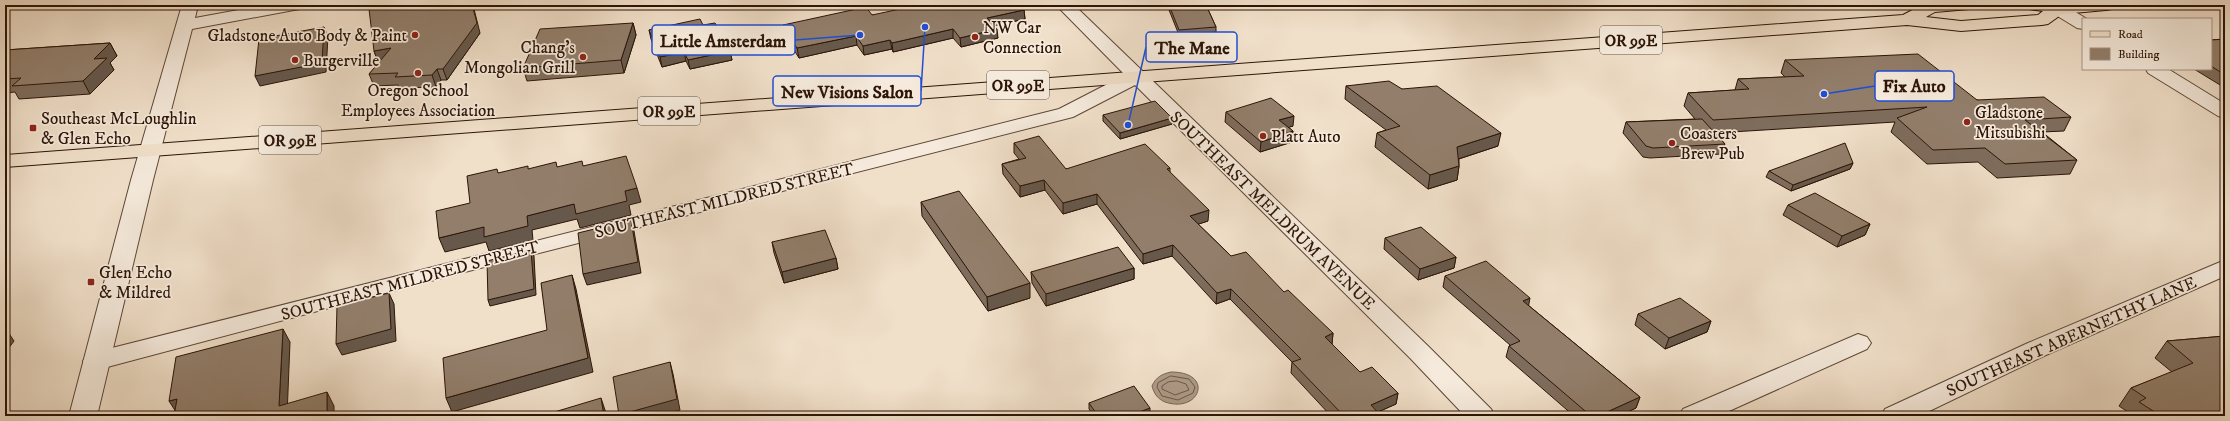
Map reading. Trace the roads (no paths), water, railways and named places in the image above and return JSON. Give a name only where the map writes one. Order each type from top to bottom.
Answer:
[{"type":"main road","name":"OR 99E","points":[[1907,20],[1931,7],[1963,5]]},
{"type":"main road","name":"OR 99E","points":[[2035,5],[2055,7],[2106,5]]},
{"type":"main road","name":"OR 99E","points":[[5,160],[1907,20],[1962,26],[2042,20],[2055,7]]},
{"type":"street","points":[[82,416],[150,150],[186,25],[190,5]]},
{"type":"street","points":[[186,25],[294,5]]},
{"type":"street","name":"SOUTHEAST MELDRUM AVENUE","points":[[1064,5],[1419,352],[1481,416]]},
{"type":"street","points":[[2055,7],[2082,23]]},
{"type":"street","points":[[2157,70],[2225,112]]},
{"type":"street","name":"SOUTHEAST MILDRED STREET","points":[[96,361],[456,267],[1066,113],[1136,77]]},
{"type":"street","name":"SOUTHEAST ABERNETHY LANE","points":[[1895,416],[2037,349],[2225,267]]},
{"type":"street","points":[[1693,416],[1858,343]]},
{"type":"water","points":[[1171,372],[1185,374],[1194,378],[1198,385],[1198,392],[1194,398],[1187,402],[1177,404],[1165,402],[1157,396],[1152,386],[1155,380],[1160,376]]},
{"type":"place","name":"New Visions Salon","points":[[925,27]]},
{"type":"place","name":"Gladstone Auto Body & Paint","points":[[415,35]]},
{"type":"place","name":"Little Amsterdam","points":[[860,35]]},
{"type":"place","name":"NW Car Connection","points":[[975,37]]},
{"type":"place","name":"Chang's Mongolian Grill","points":[[583,57]]},
{"type":"place","name":"Burgerville","points":[[295,60]]},
{"type":"place","name":"Oregon School Employees Association","points":[[418,73]]},
{"type":"place","name":"Fix Auto","points":[[1824,94]]},
{"type":"place","name":"Gladstone Mitsubishi","points":[[1967,122]]},
{"type":"place","name":"The Mane","points":[[1128,125]]},
{"type":"place","name":"Southeast McLoughlin & Glen Echo","points":[[33,128]]},
{"type":"place","name":"Platt Auto","points":[[1263,136]]},
{"type":"place","name":"Coasters Brew Pub","points":[[1672,143]]},
{"type":"place","name":"Glen Echo & Mildred","points":[[91,282]]}]
